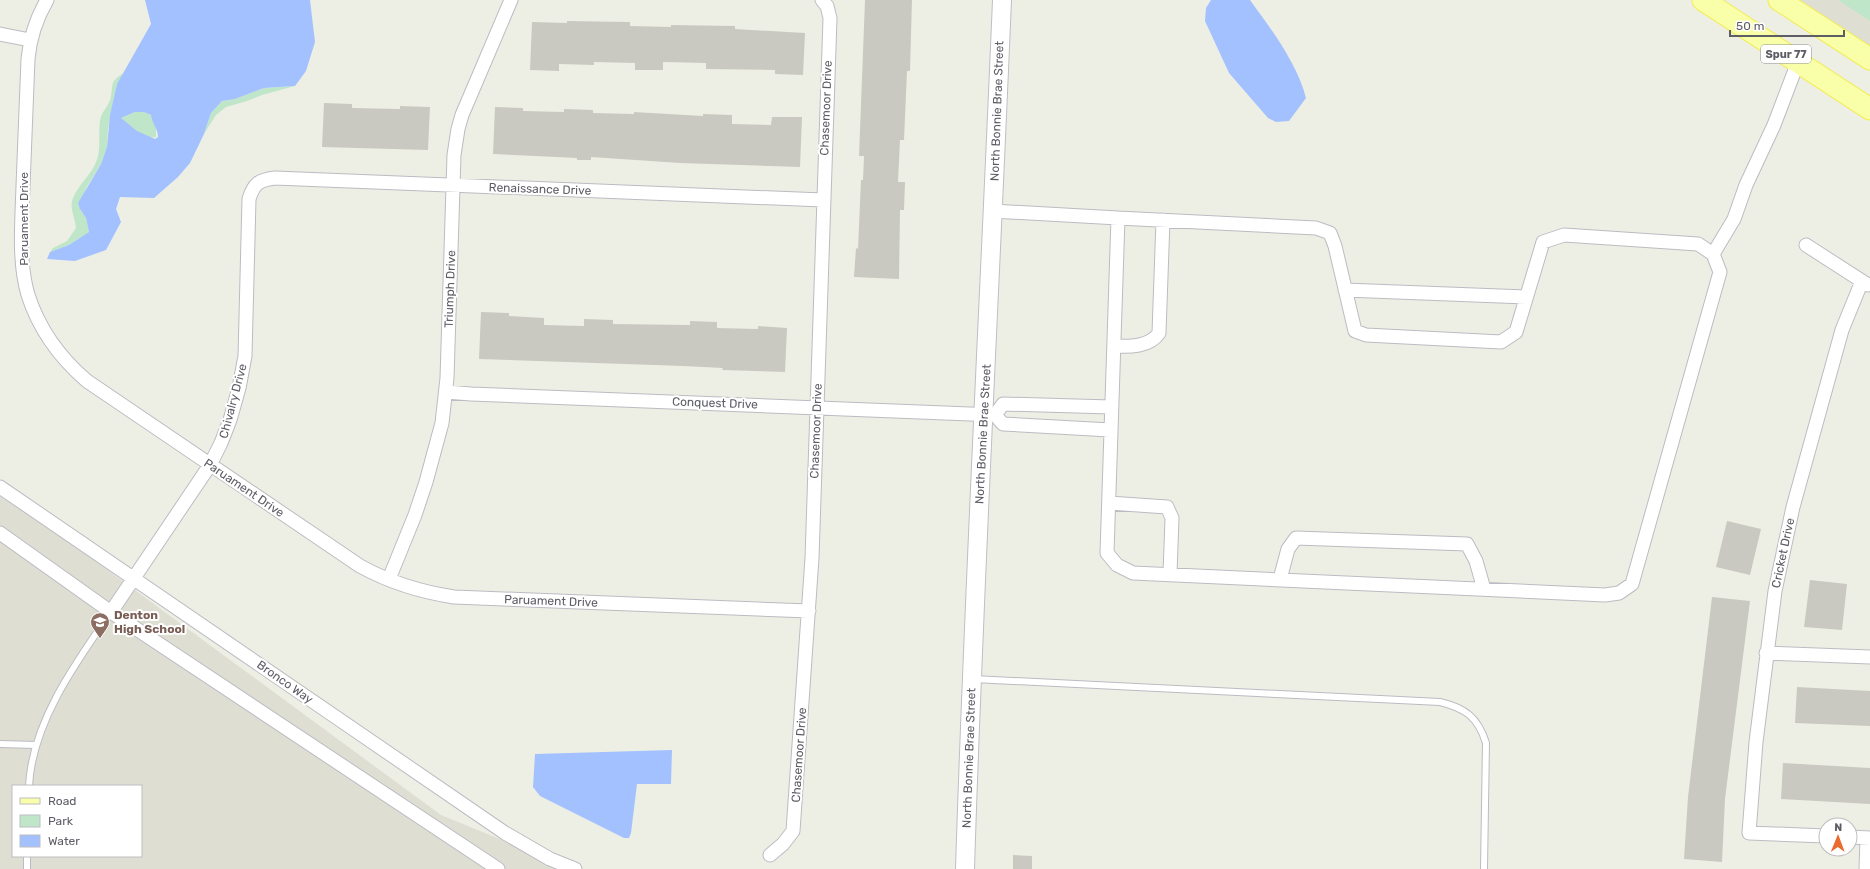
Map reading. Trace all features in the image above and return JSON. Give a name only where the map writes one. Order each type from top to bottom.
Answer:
[{"type":"main road","name":"North Bonnie Brae Street","points":[[965,869],[971,679],[990,415],[993,211],[1002,0]]},
{"type":"main road","name":"Spur 77","points":[[1703,0],[1870,109]]},
{"type":"main road","points":[[1779,0],[1870,59]]},
{"type":"street","name":"Paruament Drive","points":[[47,0],[39,14],[30,40],[26,84],[22,247],[28,294],[35,313],[46,334],[61,355],[74,370],[87,381],[360,566],[388,579],[420,590],[454,597],[809,611]]},
{"type":"street","name":"Triumph Drive","points":[[388,579],[415,516],[442,422],[446,392],[456,142],[462,115],[511,0]]},
{"type":"street","name":"Chasemoor Drive","points":[[770,854],[783,844],[793,831],[809,611],[830,18],[827,6],[822,0]]},
{"type":"street","points":[[0,34],[30,40]]},
{"type":"street","points":[[1713,254],[1734,219],[1746,185],[1774,125],[1798,62]]},
{"type":"street","name":"Renaissance Drive","points":[[258,183],[275,178],[823,200]]},
{"type":"street","name":"Chivalry Drive","points":[[111,612],[210,465],[221,444],[230,420],[239,388],[245,356],[250,199],[252,189],[258,183]]},
{"type":"street","points":[[993,211],[1316,228],[1330,233],[1335,246],[1355,331],[1366,335],[1501,342],[1516,332],[1542,242],[1564,235],[1698,244],[1713,254],[1720,272],[1632,584],[1619,593],[1605,595],[1133,573],[1117,565],[1107,553],[1118,218]]},
{"type":"street","points":[[1114,346],[1135,346],[1156,339],[1159,333],[1163,220]]},
{"type":"street","points":[[1806,245],[1866,283]]},
{"type":"street","name":"Cricket Drive","points":[[1818,836],[1749,833],[1756,742],[1775,591],[1793,507],[1842,330],[1849,311],[1866,283]]},
{"type":"street","points":[[1345,290],[1526,297]]},
{"type":"street","name":"Conquest Drive","points":[[446,392],[990,415]]},
{"type":"street","points":[[1110,430],[1003,424],[990,415],[1003,404],[1111,407]]},
{"type":"street","name":"Bronco Way","points":[[0,487],[505,833],[550,858],[575,869]]},
{"type":"street","points":[[1108,503],[1166,507],[1172,518],[1170,574]]},
{"type":"street","points":[[0,533],[111,612],[498,869]]},
{"type":"street","points":[[1280,579],[1288,549],[1296,538],[1467,544],[1476,561],[1484,589]]},
{"type":"street","points":[[1766,653],[1870,657]]},
{"type":"street","points":[[1858,837],[1869,838],[1866,869]]},
{"type":"lane","points":[[30,785],[30,770],[36,745],[61,689],[111,612]]},
{"type":"lane","points":[[971,679],[1440,702],[1456,706],[1469,712],[1483,732],[1486,743],[1484,869]]},
{"type":"lane","points":[[0,744],[36,745]]},
{"type":"lane","points":[[27,857],[27,869]]},
{"type":"shaded area","points":[[1799,0],[1870,0],[1870,46]]},
{"type":"shaded area","name":"Denton High School","points":[[0,491],[441,815],[573,869],[0,869]]},
{"type":"green space","points":[[1838,0],[1870,0],[1870,21]]},
{"type":"green space","points":[[124,73],[117,84],[108,129],[107,147],[101,164],[86,188],[80,209],[86,218],[89,232],[69,245],[50,252],[53,248],[67,241],[76,228],[72,209],[73,198],[96,162],[99,151],[99,128],[101,116],[110,100],[112,84]]},
{"type":"green space","points":[[295,86],[226,107],[216,115],[204,134],[211,113],[222,101],[235,99],[264,88]]},
{"type":"green space","points":[[135,112],[144,112],[151,115],[156,128],[156,137],[142,134],[132,128],[121,118]]},
{"type":"water","points":[[145,0],[310,0],[315,42],[306,71],[295,86],[264,88],[235,99],[222,101],[211,113],[204,134],[190,163],[178,177],[154,198],[120,197],[116,209],[121,222],[106,250],[75,261],[47,259],[50,252],[69,245],[89,232],[86,218],[78,203],[101,164],[107,147],[110,115],[117,84],[151,24]],"holes":[[[135,112],[144,112],[151,115],[158,134],[158,137],[155,139],[137,131],[121,118]]]},
{"type":"water","points":[[1211,0],[1250,0],[1290,59],[1302,85],[1306,98],[1289,121],[1276,122],[1268,118],[1229,73],[1205,21],[1206,8]]},
{"type":"water","points":[[672,750],[671,784],[637,784],[631,833],[629,838],[624,838],[540,796],[533,787],[535,754]]},
{"type":"building","points":[[865,0],[912,0],[910,71],[907,71],[904,140],[900,140],[898,182],[905,182],[904,210],[900,210],[899,279],[854,277],[856,248],[858,249],[861,180],[863,180],[864,156],[859,156]]},
{"type":"building","points":[[567,21],[630,22],[630,26],[735,26],[735,29],[805,33],[803,75],[775,74],[775,70],[706,69],[706,63],[663,62],[663,70],[635,70],[635,63],[594,62],[594,65],[559,64],[559,71],[530,70],[532,22],[567,23]]},
{"type":"building","points":[[324,103],[352,104],[352,108],[400,109],[400,106],[430,107],[428,150],[322,147]]},
{"type":"building","points":[[495,107],[523,108],[523,111],[564,112],[564,109],[593,110],[593,113],[634,114],[634,112],[703,116],[703,114],[732,115],[732,124],[771,125],[772,117],[802,117],[800,167],[680,163],[591,157],[591,160],[577,160],[577,158],[493,154]]},
{"type":"building","points":[[481,312],[509,313],[509,316],[544,318],[544,325],[584,326],[584,319],[613,320],[613,324],[690,325],[690,321],[717,322],[717,328],[758,329],[758,326],[787,328],[785,372],[722,370],[723,368],[683,366],[479,359]]},
{"type":"building","points":[[1727,521],[1761,529],[1750,575],[1716,567]]},
{"type":"building","points":[[1810,580],[1847,584],[1842,630],[1804,627]]},
{"type":"building","points":[[1712,597],[1750,601],[1725,799],[1722,862],[1684,859],[1688,797]]},
{"type":"building","points":[[1797,687],[1870,691],[1870,726],[1795,723]]},
{"type":"building","points":[[1783,763],[1870,768],[1870,804],[1781,799]]},
{"type":"building","points":[[1013,855],[1032,856],[1032,869],[1013,869]]},
{"type":"place","name":"Denton High School","points":[[100,639]]}]
